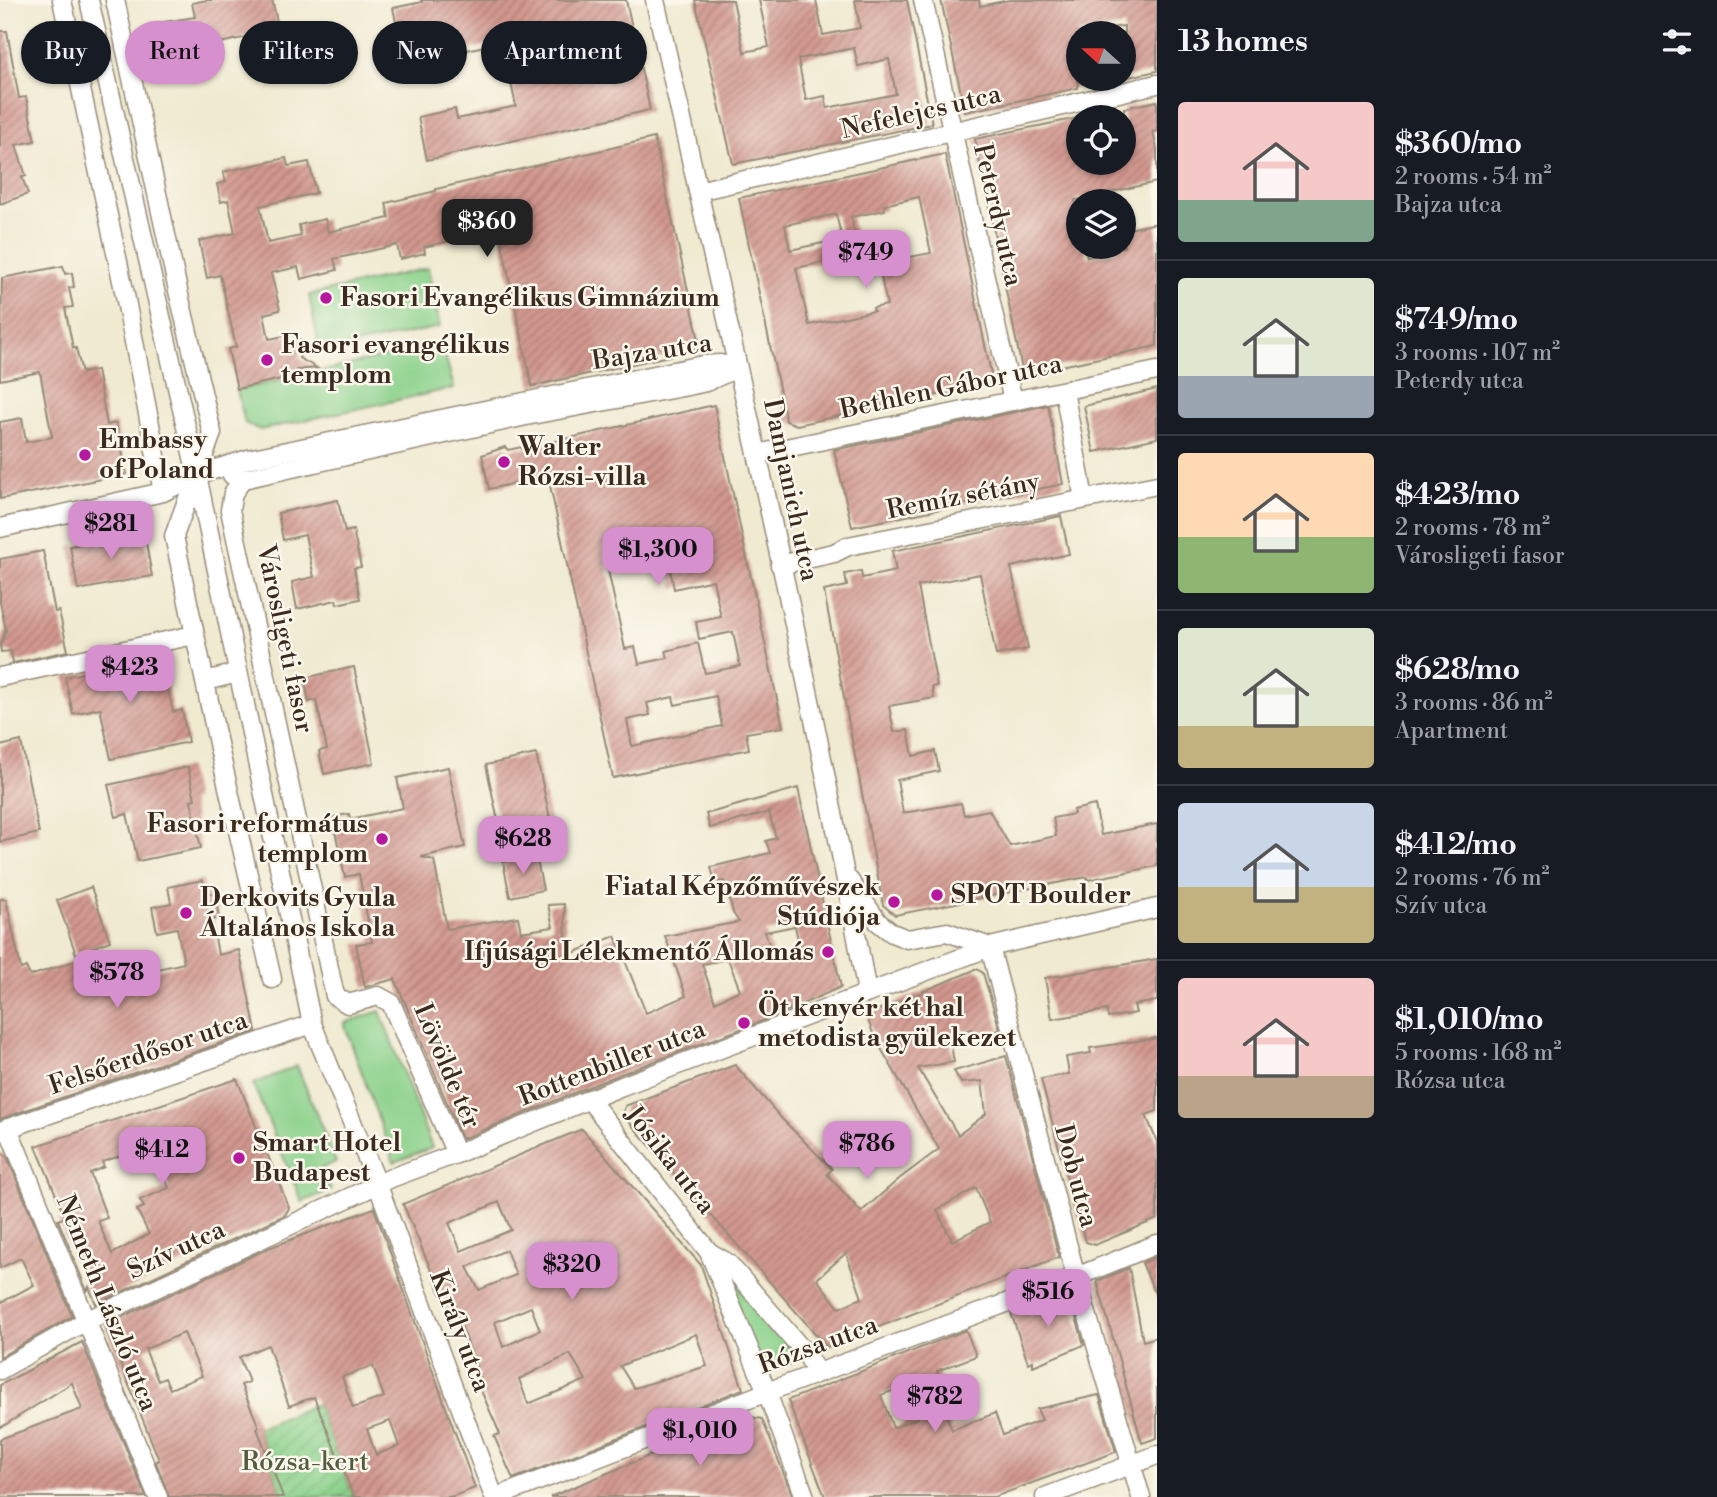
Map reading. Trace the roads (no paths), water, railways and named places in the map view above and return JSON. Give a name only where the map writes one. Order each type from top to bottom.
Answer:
[{"type":"street","points":[[62,0],[125,295],[163,492]]},
{"type":"street","name":"Városligeti fasor","points":[[89,0],[197,475],[312,1024]]},
{"type":"street","points":[[116,0],[167,243],[212,433],[174,536],[272,979]]},
{"type":"street","name":"Damjanich utca","points":[[655,0],[757,454],[867,993]]},
{"type":"street","name":"Peterdy utca","points":[[923,0],[1013,401]]},
{"type":"street","name":"Nefelejcs utca","points":[[698,191],[1157,84]]},
{"type":"street","points":[[102,187],[130,181]]},
{"type":"street","points":[[145,247],[167,243]]},
{"type":"street","points":[[125,295],[155,289]]},
{"type":"street","name":"Bajza utca","points":[[243,479],[390,438],[524,409],[688,386],[737,369]]},
{"type":"street","name":"Bethlen Gábor utca","points":[[757,454],[1157,371]]},
{"type":"street","points":[[1064,391],[1078,500]]},
{"type":"street","name":"Bajza utca","points":[[0,528],[163,492],[197,475],[248,459],[390,438]]},
{"type":"street","points":[[215,470],[243,479]]},
{"type":"street","name":"Városligeti fasor","points":[[243,479],[233,493],[230,510],[335,996],[348,1004]]},
{"type":"street","name":"Remíz sétány","points":[[780,565],[834,553],[848,546],[1157,485]]},
{"type":"street","points":[[0,677],[194,635]]},
{"type":"street","name":"Városligeti fasor","points":[[205,681],[238,673]]},
{"type":"street","points":[[269,820],[296,814]]},
{"type":"street","points":[[845,875],[878,922],[891,933],[907,939],[947,932],[990,947],[1157,908]]},
{"type":"street","points":[[259,919],[288,912]]},
{"type":"street","name":"Rottenbiller utca","points":[[377,1183],[990,947]]},
{"type":"street","name":"Dob utca","points":[[990,947],[1076,1277],[1141,1497]]},
{"type":"street","name":"Lövölde tér","points":[[348,1004],[378,996],[391,1003],[456,1154]]},
{"type":"street","points":[[312,1024],[377,1183]]},
{"type":"street","name":"Felsőerdősor utca","points":[[4,1130],[312,1024]]},
{"type":"street","name":"Jósika utca","points":[[590,1099],[709,1252],[767,1392],[805,1497]]},
{"type":"street","name":"Németh László utca","points":[[4,1130],[158,1497]]},
{"type":"street","name":"Szív utca","points":[[0,1370],[86,1321],[377,1183]]},
{"type":"street","name":"Király utca","points":[[377,1183],[496,1497]]},
{"type":"street","name":"Rózsa utca","points":[[496,1497],[1157,1244]]},
{"type":"street","name":"Jósika utca","points":[[709,1252],[728,1263],[807,1355],[817,1373]]},
{"type":"street","points":[[1045,1497],[1157,1455]]},
{"type":"place","name":"Fasori Evangélikus Gimnázium","points":[[326,298]]},
{"type":"place","name":"Fasori evangélikus templom","points":[[267,360]]},
{"type":"place","name":"Embassy of Poland","points":[[85,455]]},
{"type":"place","name":"Walter Rózsi-villa","points":[[504,462]]},
{"type":"place","name":"Fasori református templom","points":[[382,839]]},
{"type":"place","name":"SPOT Boulder","points":[[937,895]]},
{"type":"place","name":"Fiatal Képzőművészek Stúdiója","points":[[894,902]]},
{"type":"place","name":"Derkovits Gyula Általános Iskola","points":[[186,913]]},
{"type":"place","name":"Ifjúsági Lélekmentő Állomás","points":[[828,952]]},
{"type":"place","name":"Öt kenyér két hal metodista gyülekezet","points":[[744,1023]]},
{"type":"place","name":"Smart Hotel Budapest","points":[[239,1158]]},
{"type":"park label","name":"Rózsa-kert","points":[[305,1462]]}]
